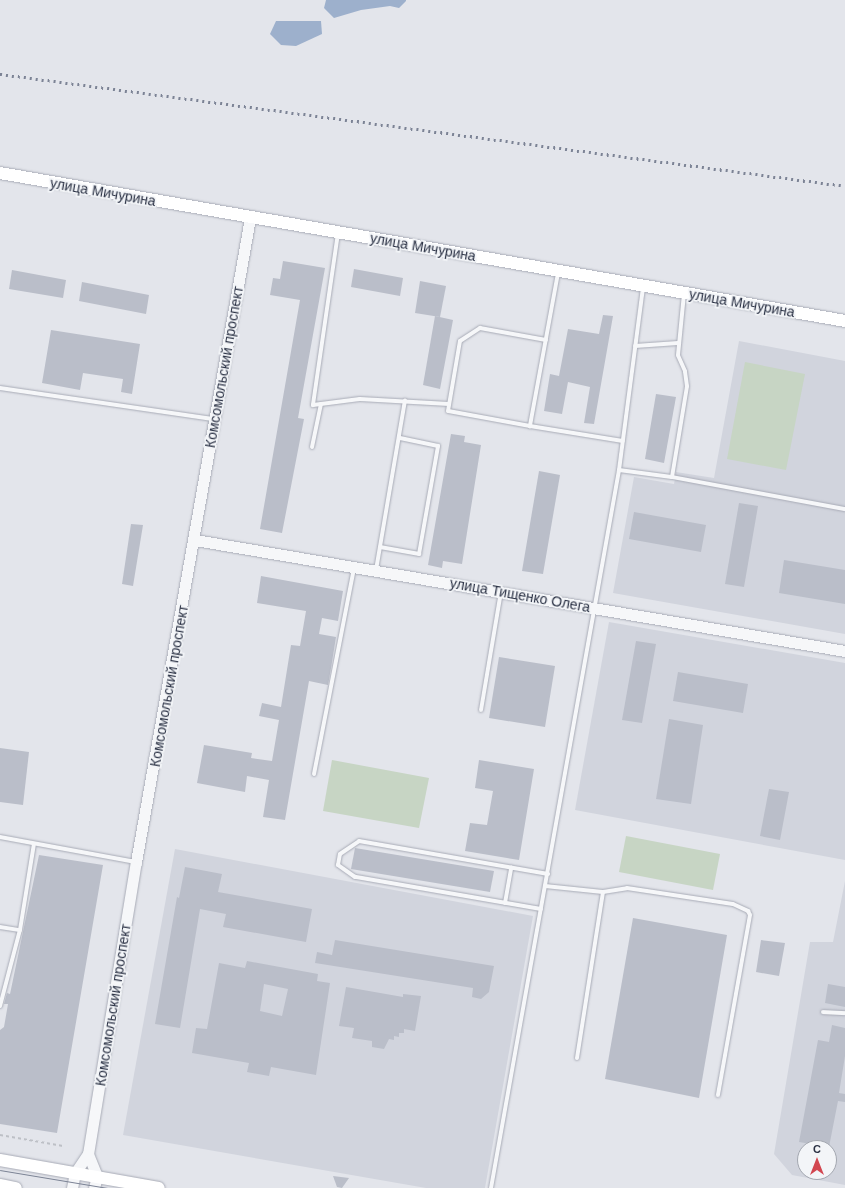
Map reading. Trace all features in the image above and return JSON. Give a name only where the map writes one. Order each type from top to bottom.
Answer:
[{"type":"main road","name":"улица Мичурина","points":[[0,173],[250,218],[643,284],[684,293],[845,322]]},
{"type":"main road","points":[[0,1160],[75,1173],[96,1182],[159,1188]]},
{"type":"main road","points":[[0,1185],[16,1188]]},
{"type":"street","name":"Комсомольский проспект","points":[[88,1154],[136,862],[195,540],[250,218]]},
{"type":"street","name":"улица Тищенко Олега","points":[[195,540],[845,651]]},
{"type":"street","points":[[72,1188],[75,1173],[88,1154]]},
{"type":"street","points":[[88,1154],[96,1182]]},
{"type":"lane","points":[[338,233],[312,405],[360,399],[405,400],[449,404]]},
{"type":"lane","points":[[530,426],[558,270]]},
{"type":"lane","points":[[491,1188],[619,470],[643,284]]},
{"type":"lane","points":[[672,477],[687,386],[685,371],[678,355],[684,293]]},
{"type":"lane","points":[[546,340],[480,328],[460,341],[448,411],[623,441]]},
{"type":"lane","points":[[635,346],[678,343]]},
{"type":"lane","points":[[0,388],[215,420]]},
{"type":"lane","points":[[376,571],[405,400]]},
{"type":"lane","points":[[312,447],[321,404]]},
{"type":"lane","points":[[380,546],[419,554],[438,446],[399,438]]},
{"type":"lane","points":[[619,470],[672,477],[845,508]]},
{"type":"lane","points":[[314,774],[354,567]]},
{"type":"lane","points":[[481,710],[501,592]]},
{"type":"lane","points":[[0,837],[136,862]]},
{"type":"lane","points":[[541,909],[355,877],[338,865],[340,854],[359,841],[548,874]]},
{"type":"lane","points":[[0,1006],[20,930],[34,844]]},
{"type":"lane","points":[[505,903],[511,868]]},
{"type":"lane","points":[[545,886],[603,892],[627,888],[733,904],[750,915],[718,1095]]},
{"type":"lane","points":[[577,1058],[603,892]]},
{"type":"lane","points":[[0,926],[20,930]]},
{"type":"lane","points":[[823,1012],[845,1013]]},
{"type":"path","points":[[0,1135],[63,1146]]},
{"type":"shaded area","points":[[739,341],[845,361],[845,634],[613,593],[634,477],[674,484],[676,472],[714,478]]},
{"type":"shaded area","points":[[609,622],[845,663],[845,860],[575,810]]},
{"type":"shaded area","points":[[175,849],[533,916],[485,1188],[426,1188],[123,1135]]},
{"type":"shaded area","points":[[845,881],[845,1185],[818,1180],[837,1180],[837,1140],[797,1140],[797,1176],[792,1175],[774,1154],[810,942],[833,942]]},
{"type":"green space","points":[[745,362],[805,374],[786,470],[727,459]]},
{"type":"green space","points":[[332,760],[429,778],[419,828],[323,811]]},
{"type":"green space","points":[[626,836],[720,854],[713,890],[619,872]]},
{"type":"water","points":[[326,0],[406,1],[399,8],[390,6],[361,10],[334,18],[324,8]]},
{"type":"water","points":[[276,21],[321,21],[322,34],[296,46],[281,45],[270,34]]},
{"type":"building","points":[[283,261],[325,268],[298,418],[304,419],[282,533],[260,529],[300,300],[270,295],[273,278],[280,279]]},
{"type":"building","points":[[354,269],[403,278],[400,296],[351,287]]},
{"type":"building","points":[[12,270],[66,280],[63,298],[9,289]]},
{"type":"building","points":[[420,281],[446,286],[440,317],[415,313]]},
{"type":"building","points":[[82,282],[149,295],[146,314],[79,301]]},
{"type":"building","points":[[603,315],[613,316],[594,424],[584,423],[590,387],[568,382],[562,414],[544,411],[550,374],[559,376],[568,329],[599,334]]},
{"type":"building","points":[[435,316],[453,320],[440,389],[423,385]]},
{"type":"building","points":[[51,330],[140,344],[132,394],[121,392],[123,379],[83,373],[80,390],[42,383]]},
{"type":"building","points":[[656,394],[676,397],[664,463],[645,459]]},
{"type":"building","points":[[451,434],[465,436],[464,442],[481,445],[462,564],[443,561],[442,568],[428,565]]},
{"type":"building","points":[[539,471],[560,475],[543,574],[522,571]]},
{"type":"building","points":[[739,503],[758,506],[744,587],[725,584]]},
{"type":"building","points":[[634,512],[706,525],[701,552],[629,539]]},
{"type":"building","points":[[131,524],[143,525],[133,586],[122,584]]},
{"type":"building","points":[[784,560],[845,570],[845,604],[779,593]]},
{"type":"building","points":[[261,576],[343,591],[338,621],[322,618],[319,634],[336,637],[328,685],[309,681],[285,820],[263,817],[269,780],[247,776],[245,792],[197,783],[204,745],[252,753],[251,758],[272,761],[279,720],[259,716],[262,703],[281,707],[291,645],[300,646],[306,611],[257,603]]},
{"type":"building","points":[[636,641],[656,644],[642,723],[622,720]]},
{"type":"building","points":[[499,657],[555,666],[545,727],[489,718]]},
{"type":"building","points":[[678,672],[748,684],[743,713],[673,701]]},
{"type":"building","points":[[669,719],[703,725],[691,804],[656,799]]},
{"type":"building","points":[[0,748],[29,752],[23,805],[0,802]]},
{"type":"building","points":[[479,760],[534,769],[519,860],[465,851],[470,823],[487,825],[493,791],[475,788]]},
{"type":"building","points":[[769,789],[789,792],[780,840],[760,836]]},
{"type":"building","points":[[355,848],[494,871],[490,892],[351,869]]},
{"type":"building","points":[[39,855],[103,865],[57,1133],[0,1124],[0,1030],[4,1027],[8,1004],[4,1004],[7,993],[10,994]]},
{"type":"building","points":[[185,867],[222,874],[218,892],[312,909],[306,942],[223,927],[226,914],[200,909],[180,1028],[155,1024],[177,897],[179,898]]},
{"type":"building","points":[[633,918],[727,935],[699,1098],[605,1079]]},
{"type":"building","points":[[335,940],[494,966],[489,992],[481,999],[472,997],[473,988],[315,963],[317,952],[332,955]]},
{"type":"building","points":[[761,940],[785,943],[779,976],[756,972]]},
{"type":"building","points":[[247,961],[318,974],[317,981],[330,983],[316,1075],[271,1067],[269,1076],[247,1072],[249,1063],[192,1053],[196,1028],[207,1029],[219,963],[245,968]],"holes":[[[264,984],[288,989],[282,1016],[260,1011]]]},
{"type":"building","points":[[828,984],[845,987],[845,1007],[825,1003]]},
{"type":"building","points":[[346,987],[403,997],[403,994],[421,996],[415,1031],[404,1029],[404,1033],[399,1033],[399,1037],[394,1036],[394,1040],[389,1039],[384,1049],[372,1047],[372,1041],[352,1038],[354,1028],[339,1026]]},
{"type":"building","points":[[832,1025],[845,1028],[845,1056],[839,1093],[845,1094],[845,1102],[838,1101],[830,1140],[799,1140],[818,1040],[829,1042]]},
{"type":"building","points":[[333,1176],[349,1178],[342,1188],[337,1187]]},
{"type":"tram line","points":[[0,1170],[108,1188]]},
{"type":"railway","points":[[0,74],[845,186]]}]
